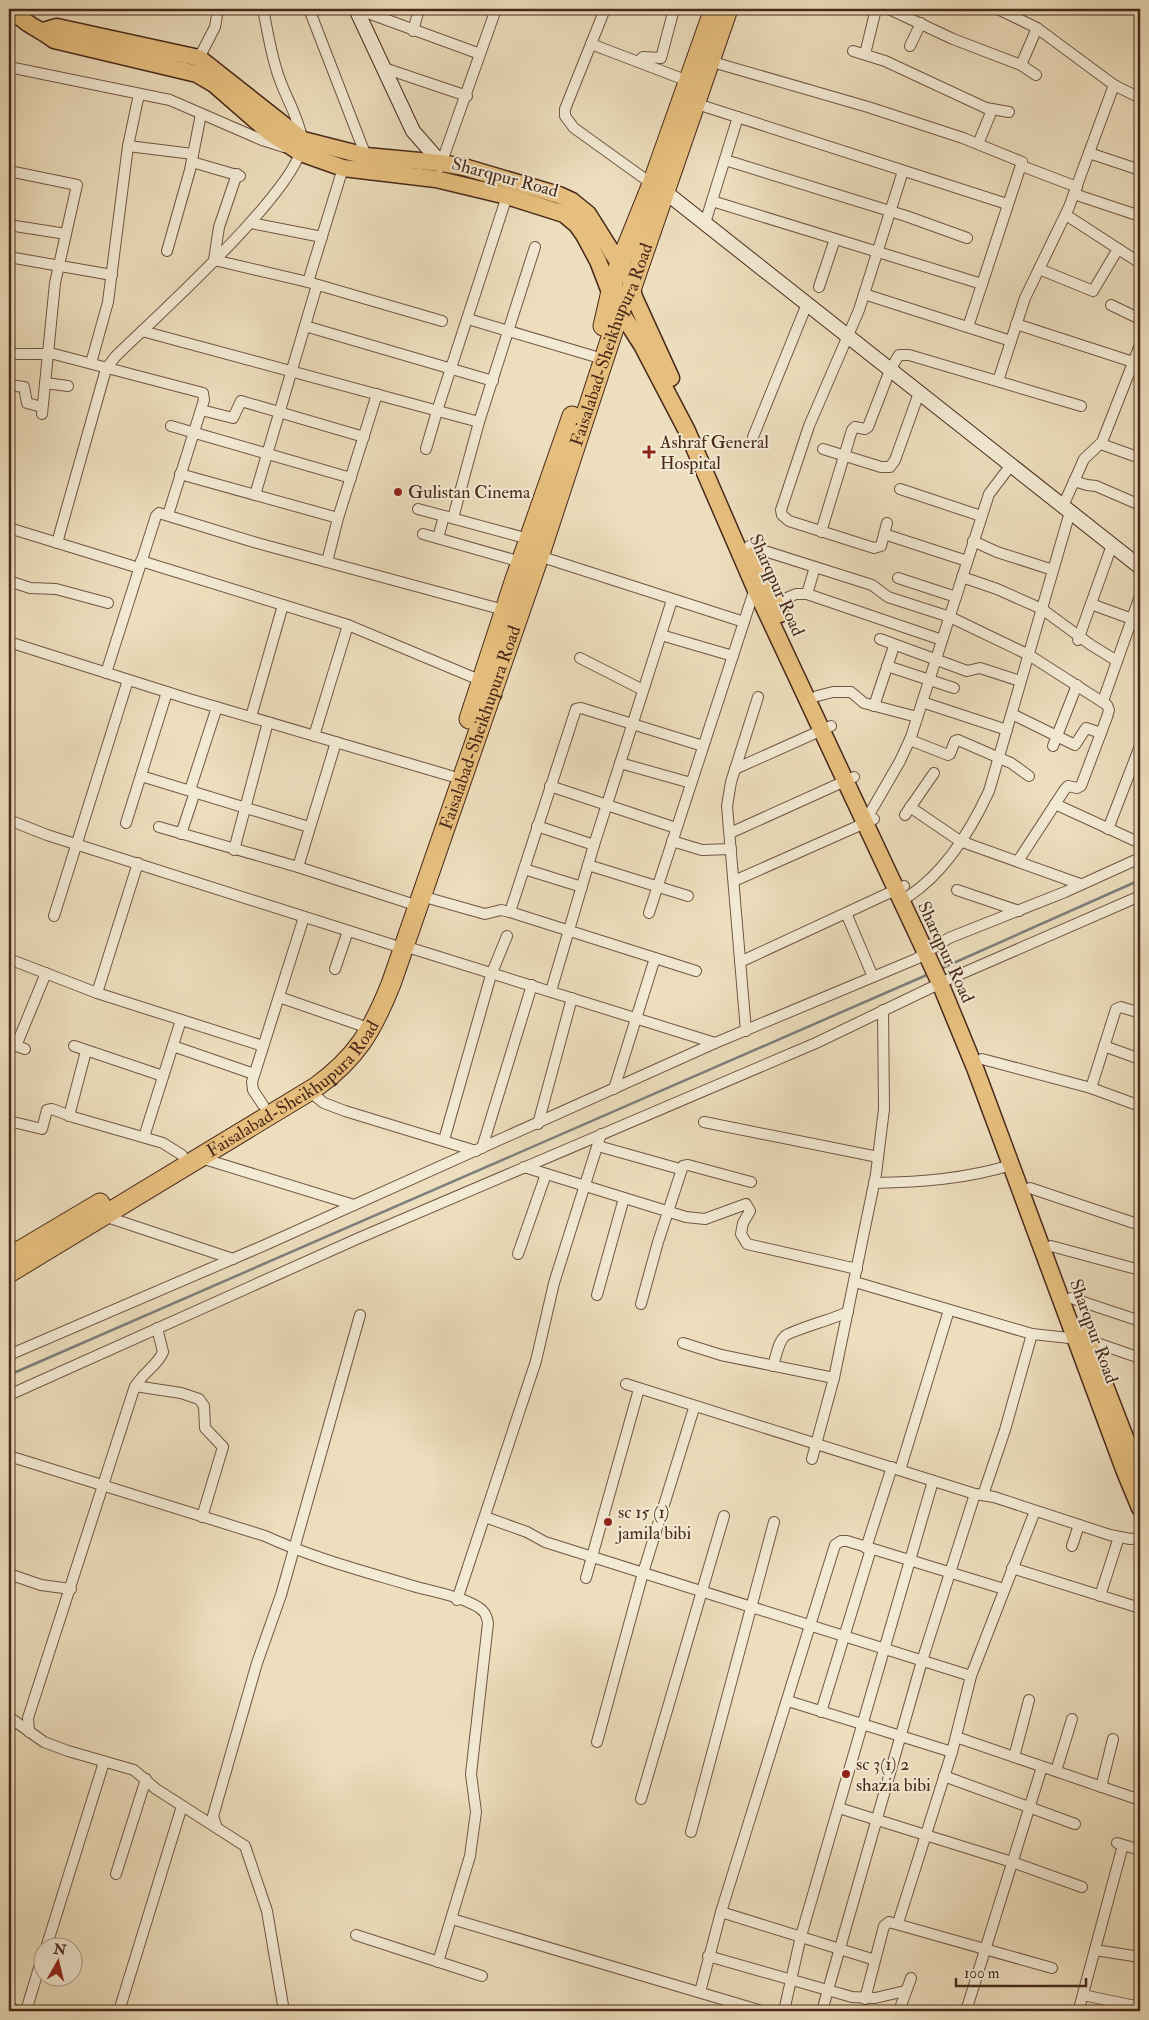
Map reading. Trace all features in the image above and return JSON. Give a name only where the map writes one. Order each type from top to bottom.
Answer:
[{"type":"highway","name":"Faisalabad-Sheikhupura Road","points":[[9,1257],[309,1091],[340,1067],[364,1040],[379,1013],[415,899],[539,556],[620,310],[632,287],[688,81],[714,9]]},
{"type":"highway","name":"Faisalabad-Sheikhupura Road","points":[[415,899],[451,776],[504,610],[593,356],[606,316],[610,293],[620,265],[658,188],[694,103],[728,9]]},
{"type":"highway","name":"Faisalabad-Sheikhupura Road","points":[[212,1143],[263,1105],[334,1057],[360,1025],[399,945]]},
{"type":"highway","name":"Faisalabad-Sheikhupura Road","points":[[9,1273],[104,1216],[191,1156]]},
{"type":"main road","name":"Sharqpur Road","points":[[14,9],[26,22],[43,31],[54,40],[198,74],[214,84],[269,132],[302,146],[344,168],[436,179],[588,214],[620,265],[629,275],[634,297],[817,696],[826,728]]},
{"type":"main road","name":"Sharqpur Road","points":[[43,31],[57,28],[199,58],[302,146],[366,156],[442,163],[559,195],[584,235],[598,261],[610,293],[642,344],[687,431],[755,588],[826,728],[903,890],[929,951],[982,1059],[1071,1298],[1082,1340],[1125,1472],[1140,1508]]},
{"type":"main road","name":"Sharqpur Road","points":[[942,977],[1011,1165],[1140,1476]]},
{"type":"street","points":[[199,58],[215,27],[218,9]]},
{"type":"street","points":[[57,543],[90,433],[101,383],[108,367],[115,357],[251,223],[278,190],[302,146],[276,69],[263,9]]},
{"type":"street","points":[[309,9],[366,156]]},
{"type":"street","points":[[413,31],[419,9]]},
{"type":"street","points":[[436,179],[467,96],[493,9]]},
{"type":"street","points":[[605,9],[565,109],[565,116],[574,128],[704,223],[1140,568]]},
{"type":"street","points":[[638,62],[643,57],[661,58],[674,9]]},
{"type":"street","points":[[865,54],[876,9]]},
{"type":"street","points":[[889,9],[953,39],[1021,65],[1036,75]]},
{"type":"street","points":[[998,9],[1037,28],[1114,85],[1140,98]]},
{"type":"street","points":[[362,10],[413,31],[480,54]]},
{"type":"street","points":[[362,10],[384,68],[413,131],[442,163]]},
{"type":"street","points":[[910,46],[921,23]]},
{"type":"street","points":[[1021,65],[1037,28]]},
{"type":"street","points":[[591,44],[688,81]]},
{"type":"street","points":[[853,51],[865,54],[992,110],[1009,112]]},
{"type":"street","points":[[710,61],[868,107],[978,144],[1022,162],[968,327]]},
{"type":"street","points":[[9,67],[170,100],[262,140],[302,146]]},
{"type":"street","points":[[384,68],[467,96]]},
{"type":"street","points":[[998,382],[1016,324],[1039,269],[1066,215],[1114,85]]},
{"type":"street","points":[[91,363],[108,302],[128,146],[139,94]]},
{"type":"street","points":[[694,103],[1007,204]]},
{"type":"street","points":[[978,144],[992,110]]},
{"type":"street","points":[[167,251],[193,158],[202,114]]},
{"type":"street","points":[[704,223],[738,117]]},
{"type":"street","points":[[128,146],[193,158],[239,175],[219,227],[215,243],[214,260]]},
{"type":"street","points":[[1089,153],[1140,170]]},
{"type":"street","points":[[725,160],[891,211],[967,238]]},
{"type":"street","points":[[1022,166],[1140,216]]},
{"type":"street","points":[[255,495],[305,326],[322,236],[344,168]]},
{"type":"street","points":[[9,171],[76,184],[54,283],[42,410],[27,403],[24,387],[9,385]]},
{"type":"street","points":[[887,523],[881,546],[874,548],[789,521],[782,516],[781,510],[809,426],[864,294],[903,171]]},
{"type":"street","points":[[426,449],[436,411],[452,369],[507,196]]},
{"type":"street","points":[[712,200],[982,284]]},
{"type":"street","points":[[1066,215],[1140,263]]},
{"type":"street","points":[[251,223],[322,236]]},
{"type":"street","points":[[9,225],[66,234]]},
{"type":"street","points":[[819,287],[834,239]]},
{"type":"street","points":[[438,538],[448,517],[535,247]]},
{"type":"street","points":[[1039,269],[1093,291],[1118,249]]},
{"type":"street","points":[[9,257],[112,275]]},
{"type":"street","points":[[214,260],[312,283],[442,321]]},
{"type":"street","points":[[864,294],[1011,341]]},
{"type":"street","points":[[752,437],[807,304]]},
{"type":"street","points":[[1111,305],[1140,319]]},
{"type":"street","points":[[468,319],[593,356]]},
{"type":"street","points":[[1016,324],[1133,362]]},
{"type":"street","points":[[305,326],[493,381]]},
{"type":"street","points":[[142,331],[479,422]]},
{"type":"street","points":[[740,962],[846,913],[933,878],[982,808],[994,777],[1020,681],[1054,570],[1066,509],[1074,481],[1084,459],[1101,444],[1140,345]]},
{"type":"street","points":[[9,354],[48,353],[202,392],[204,397],[201,410],[168,515]]},
{"type":"street","points":[[821,532],[853,428],[866,429],[868,427],[890,370],[899,355],[910,355],[1082,406]]},
{"type":"street","points":[[45,383],[68,386]]},
{"type":"street","points":[[823,449],[885,467],[891,466],[919,393]]},
{"type":"street","points":[[327,562],[338,518],[377,394]]},
{"type":"street","points":[[201,410],[233,418],[241,401],[364,437]]},
{"type":"street","points":[[172,426],[351,478]]},
{"type":"street","points":[[1101,444],[1140,458]]},
{"type":"street","points":[[734,881],[869,818],[910,740],[981,516],[992,487],[1011,465]]},
{"type":"street","points":[[180,474],[338,518]]},
{"type":"street","points":[[1074,481],[1087,486],[1096,486],[1140,505]]},
{"type":"street","points":[[900,489],[981,516]]},
{"type":"street","points":[[418,509],[529,539]]},
{"type":"street","points":[[106,673],[157,514],[168,515],[257,543],[504,610]]},
{"type":"street","points":[[9,528],[348,625],[482,681]]},
{"type":"street","points":[[423,534],[521,562]]},
{"type":"street","points":[[884,534],[967,561]]},
{"type":"street","points":[[973,541],[997,552],[1054,570]]},
{"type":"street","points":[[1079,637],[1112,545]]},
{"type":"street","points":[[749,546],[872,585],[888,597],[950,617],[1028,655],[1103,701],[1109,710],[1081,786],[1077,788],[1066,787],[1018,861]]},
{"type":"street","points":[[539,556],[744,622]]},
{"type":"street","points":[[807,594],[815,567]]},
{"type":"street","points":[[649,913],[760,572]]},
{"type":"street","points":[[962,577],[997,589],[1042,609],[1079,637],[1117,661]]},
{"type":"street","points":[[898,578],[956,598]]},
{"type":"street","points":[[9,581],[30,588],[56,589],[108,603]]},
{"type":"street","points":[[775,603],[796,594],[807,594],[942,640]]},
{"type":"street","points":[[1103,701],[1140,596]]},
{"type":"street","points":[[550,991],[606,806],[672,600]]},
{"type":"street","points":[[1091,604],[1132,618]]},
{"type":"street","points":[[251,717],[283,605]]},
{"type":"street","points":[[314,736],[348,625]]},
{"type":"street","points":[[661,635],[733,656]]},
{"type":"street","points":[[880,639],[894,646],[967,671],[980,668],[1020,681]]},
{"type":"street","points":[[9,642],[216,707],[451,776]]},
{"type":"street","points":[[874,706],[894,646]]},
{"type":"street","points":[[580,658],[643,690]]},
{"type":"street","points":[[887,666],[954,688]]},
{"type":"street","points":[[54,916],[128,680]]},
{"type":"street","points":[[1055,742],[1077,685]]},
{"type":"street","points":[[126,822],[168,692]]},
{"type":"street","points":[[817,696],[833,692],[851,692],[862,702],[917,717]]},
{"type":"street","points":[[746,1030],[728,796],[758,697]]},
{"type":"street","points":[[922,702],[1007,730]]},
{"type":"street","points":[[181,834],[216,707]]},
{"type":"street","points":[[510,912],[576,709],[581,708],[703,746]]},
{"type":"street","points":[[1012,714],[1055,742],[1075,745],[1086,728],[1101,733]]},
{"type":"street","points":[[234,850],[268,722]]},
{"type":"street","points":[[735,769],[826,728]]},
{"type":"street","points":[[910,740],[948,755],[955,741],[958,740],[999,758],[1029,776]]},
{"type":"street","points":[[298,867],[336,742]]},
{"type":"street","points":[[1108,829],[1140,746]]},
{"type":"street","points":[[620,762],[691,784]]},
{"type":"street","points":[[934,774],[908,811],[960,841],[1080,884]]},
{"type":"street","points":[[141,776],[309,827]]},
{"type":"street","points":[[730,832],[850,779]]},
{"type":"street","points":[[550,786],[676,828]]},
{"type":"street","points":[[1055,804],[1140,843]]},
{"type":"street","points":[[9,820],[47,835],[348,931],[494,973],[715,1043]]},
{"type":"street","points":[[537,826],[594,845]]},
{"type":"street","points":[[159,827],[234,850],[415,899],[485,914],[501,910],[510,912],[696,971]]},
{"type":"street","points":[[672,841],[702,850],[731,849]]},
{"type":"street","points":[[9,1355],[233,1259],[538,1124],[715,1043],[916,959],[949,938],[1019,911],[1140,858]]},
{"type":"street","points":[[97,993],[138,863]]},
{"type":"street","points":[[588,866],[688,896]]},
{"type":"street","points":[[524,869],[582,887]]},
{"type":"street","points":[[957,890],[1019,911]]},
{"type":"street","points":[[9,1394],[524,1167],[816,1043],[883,1010],[942,977],[1140,896]]},
{"type":"street","points":[[846,913],[873,977]]},
{"type":"street","points":[[263,1105],[252,1088],[254,1074],[304,917]]},
{"type":"street","points":[[335,969],[348,931]]},
{"type":"street","points":[[444,1140],[494,973],[507,936]]},
{"type":"street","points":[[614,1089],[655,958]]},
{"type":"street","points":[[9,959],[97,993],[263,1046]]},
{"type":"street","points":[[17,1048],[46,973]]},
{"type":"street","points":[[479,1149],[532,985]]},
{"type":"street","points":[[279,997],[360,1025]]},
{"type":"street","points":[[538,1124],[572,998]]},
{"type":"street","points":[[1091,1088],[1117,1008],[1121,1007],[1140,1014]]},
{"type":"street","points":[[812,1459],[834,1378],[874,1183],[884,1109],[883,1010]]},
{"type":"street","points":[[144,1137],[181,1020]]},
{"type":"street","points":[[74,1046],[163,1076]]},
{"type":"street","points":[[173,1046],[254,1074]]},
{"type":"street","points":[[1104,1046],[1140,1059]]},
{"type":"street","points":[[70,1116],[86,1051]]},
{"type":"street","points":[[982,1059],[1091,1088],[1140,1106]]},
{"type":"street","points":[[309,1091],[324,1103],[345,1112],[479,1149]]},
{"type":"street","points":[[9,1122],[42,1129],[50,1109],[171,1146],[191,1156],[354,1205]]},
{"type":"street","points":[[704,1122],[878,1157]]},
{"type":"street","points":[[457,1600],[536,1361],[554,1283],[601,1134]]},
{"type":"street","points":[[598,1146],[680,1169]]},
{"type":"street","points":[[641,1304],[682,1166],[688,1165],[751,1182]]},
{"type":"street","points":[[874,1183],[958,1178],[983,1174],[1011,1165]]},
{"type":"street","points":[[524,1167],[668,1212],[705,1219],[746,1204],[750,1211],[741,1234],[747,1244],[857,1269]]},
{"type":"street","points":[[518,1254],[546,1174]]},
{"type":"street","points":[[1030,1188],[1140,1225]]},
{"type":"street","points":[[597,1295],[624,1198]]},
{"type":"street","points":[[104,1216],[233,1259]]},
{"type":"street","points":[[1051,1246],[1140,1270]]},
{"type":"street","points":[[855,1282],[1032,1334],[1082,1340],[1140,1358]]},
{"type":"street","points":[[1071,1298],[1140,1321]]},
{"type":"street","points":[[821,1712],[869,1549],[949,1310]]},
{"type":"street","points":[[773,1366],[780,1343],[787,1334],[821,1324],[848,1312]]},
{"type":"street","points":[[216,1825],[213,1816],[257,1663],[281,1594],[292,1549],[360,1315]]},
{"type":"street","points":[[29,1732],[28,1718],[135,1386],[142,1375],[154,1367],[163,1352],[157,1328]]},
{"type":"street","points":[[822,2011],[922,1661],[950,1573],[1005,1430],[1032,1334]]},
{"type":"street","points":[[683,1343],[721,1355],[834,1378]]},
{"type":"street","points":[[626,1384],[694,1408],[816,1443],[933,1481],[1035,1510],[1119,1537],[1140,1538]]},
{"type":"street","points":[[135,1386],[188,1394],[203,1403],[205,1428],[223,1447],[202,1517]]},
{"type":"street","points":[[586,1578],[639,1389]]},
{"type":"street","points":[[597,1742],[643,1572],[694,1408]]},
{"type":"street","points":[[9,1456],[265,1536],[292,1549],[481,1609],[486,1615],[488,1623],[471,1774],[476,1805],[475,1826],[469,1865],[438,1962]]},
{"type":"street","points":[[784,2011],[802,1936],[863,1725],[883,1648],[933,1481]]},
{"type":"street","points":[[491,1499],[492,1510],[498,1522]]},
{"type":"street","points":[[898,1924],[952,1752],[971,1676],[1035,1510]]},
{"type":"street","points":[[641,1799],[724,1516]]},
{"type":"street","points":[[485,1517],[527,1532],[545,1542],[592,1555],[971,1676]]},
{"type":"street","points":[[691,1832],[774,1522]]},
{"type":"street","points":[[1072,1546],[1079,1525]]},
{"type":"street","points":[[1100,1596],[1119,1537]]},
{"type":"street","points":[[700,1992],[721,1912],[835,1545],[844,1541],[1004,1589]]},
{"type":"street","points":[[1012,1568],[1140,1608]]},
{"type":"street","points":[[9,1574],[41,1585],[71,1589]]},
{"type":"street","points":[[1014,1757],[1030,1700]]},
{"type":"street","points":[[788,1701],[952,1752]]},
{"type":"street","points":[[9,1717],[29,1732],[68,1751],[134,1770],[156,1789],[216,1825],[245,1846],[250,1854],[252,1872],[267,1911],[284,2011]]},
{"type":"street","points":[[1056,1771],[1072,1718]]},
{"type":"street","points":[[956,1737],[1140,1800]]},
{"type":"street","points":[[1101,1787],[1113,1739]]},
{"type":"street","points":[[49,1938],[104,1762]]},
{"type":"street","points":[[966,2011],[1042,1767]]},
{"type":"street","points":[[944,1776],[1075,1824]]},
{"type":"street","points":[[116,1874],[146,1779]]},
{"type":"street","points":[[119,2011],[182,1806]]},
{"type":"street","points":[[839,1808],[1012,1862],[1082,1887]]},
{"type":"street","points":[[1140,1850],[1119,1844],[1081,2000],[1140,2007]]},
{"type":"street","points":[[721,1912],[875,1960]]},
{"type":"street","points":[[452,1919],[762,2011]]},
{"type":"street","points":[[865,1999],[885,1924],[889,1922],[1052,1968]]},
{"type":"street","points":[[356,1935],[482,1976]]},
{"type":"street","points":[[1094,1950],[1140,1957]]},
{"type":"street","points":[[708,1956],[828,1991],[865,1999],[905,1991]]},
{"type":"street","points":[[899,2011],[911,1978]]},
{"type":"street","points":[[26,2011],[33,1988]]},
{"type":"street","points":[[9,2008],[18,2011]]},
{"type":"waterway","points":[[940,969],[1140,880]]},
{"type":"waterway","points":[[9,1375],[929,974]]},
{"type":"place","name":"Ashraf General Hospital","points":[[649,452]]},
{"type":"place","name":"Gulistan Cinema","points":[[398,492]]},
{"type":"place","name":"sc 15 (1) jamila bibi","points":[[608,1522]]},
{"type":"place","name":"sc 3(1) 2 shazia bibi","points":[[846,1774]]}]
